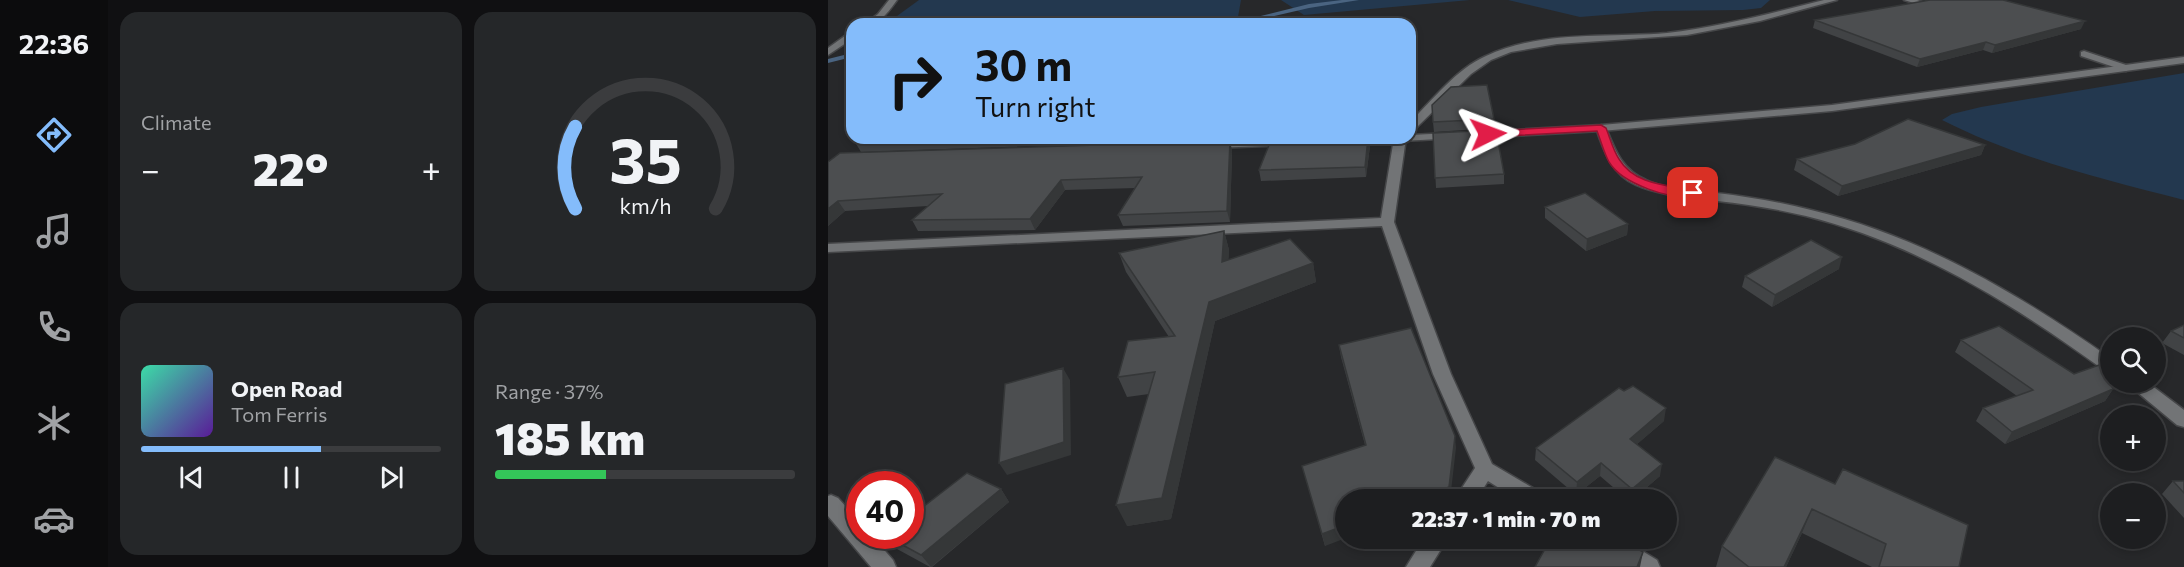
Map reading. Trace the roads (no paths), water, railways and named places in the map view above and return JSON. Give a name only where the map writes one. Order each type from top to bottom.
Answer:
[{"type":"street","points":[[878,18],[893,0]]},
{"type":"street","points":[[1416,123],[1476,66],[1506,52],[1560,42],[1686,33],[1738,24],[1833,0]]},
{"type":"street","points":[[1908,0],[1924,4]]},
{"type":"street","points":[[828,52],[846,40]]},
{"type":"street","points":[[2084,54],[2126,68]]},
{"type":"street","points":[[1416,135],[1464,136],[1601,128],[1832,108],[2184,60]]},
{"type":"street","points":[[1601,128],[1614,162],[1630,177],[1657,188],[1729,198],[1821,216],[1901,244],[1950,267],[2001,296],[2100,360]]},
{"type":"street","points":[[1197,146],[1250,144]]},
{"type":"street","points":[[1401,144],[1387,222],[1442,374],[1485,469],[1518,489]]},
{"type":"street","points":[[828,248],[1387,222]]},
{"type":"street","points":[[2148,393],[2184,420]]},
{"type":"street","points":[[1471,489],[1485,469]]},
{"type":"street","points":[[828,506],[831,504],[885,567]]},
{"type":"street","points":[[1417,567],[1429,549]]},
{"type":"street","points":[[1619,549],[1649,567]]},
{"type":"waterway","points":[[1257,18],[1309,6],[1356,0]]},
{"type":"waterway","points":[[828,61],[846,56]]}]
